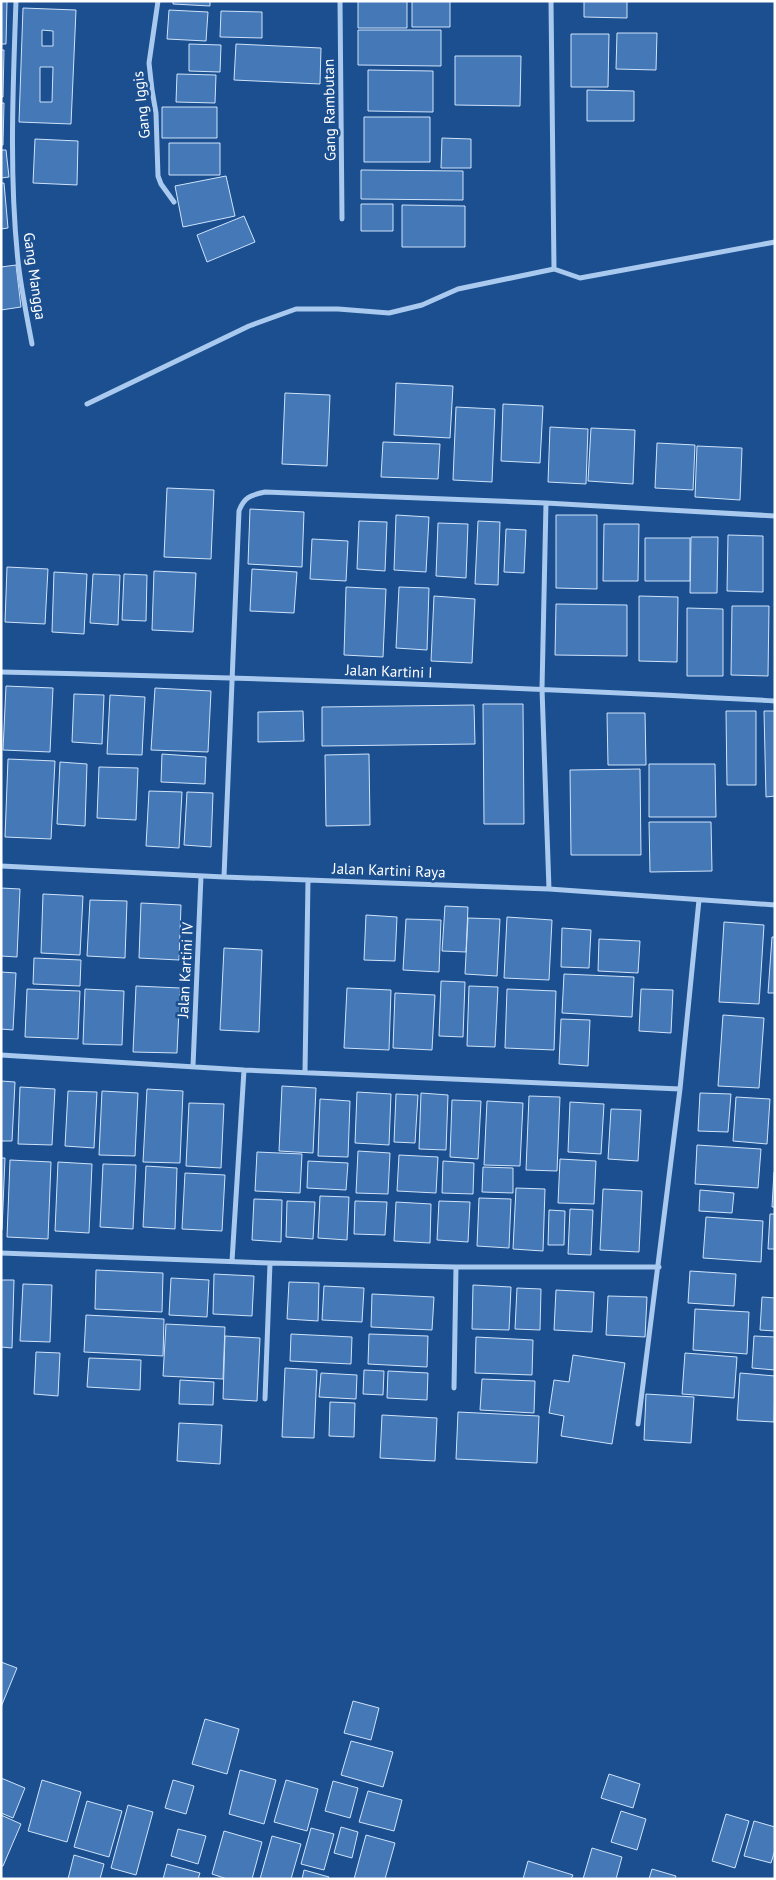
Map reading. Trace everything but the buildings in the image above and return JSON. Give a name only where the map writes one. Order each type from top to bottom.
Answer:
[{"type":"street","name":"Gang Mangga","points":[[16,1],[13,138],[16,238],[21,283],[32,344]]},
{"type":"street","name":"Gang Iggis","points":[[158,1],[149,63],[156,113],[158,176],[161,184],[174,202]]},
{"type":"street","name":"Gang Rambutan","points":[[340,1],[342,219]]},
{"type":"street","points":[[551,1],[554,269]]},
{"type":"street","points":[[87,404],[249,326],[296,309],[338,309],[389,313],[422,305],[458,289],[554,269],[580,278],[775,242]]},
{"type":"street","points":[[224,877],[239,511],[242,502],[248,497],[265,492],[546,503],[775,516]]},
{"type":"street","points":[[546,503],[542,689],[549,889]]},
{"type":"street","name":"Jalan Kartini I","points":[[1,672],[542,689],[775,700]]},
{"type":"street","name":"Jalan Kartini Raya","points":[[1,866],[224,877],[549,889],[775,905]]},
{"type":"street","name":"Jalan Kartini IV","points":[[193,1066],[201,876]]},
{"type":"street","points":[[305,1072],[308,880]]},
{"type":"street","points":[[638,1424],[680,1089],[699,900]]},
{"type":"street","points":[[1,1055],[244,1070],[680,1089]]},
{"type":"street","points":[[232,1261],[244,1070]]},
{"type":"street","points":[[1,1253],[270,1263],[456,1267],[659,1267]]},
{"type":"street","points":[[265,1399],[270,1263]]},
{"type":"street","points":[[454,1388],[456,1267]]}]
